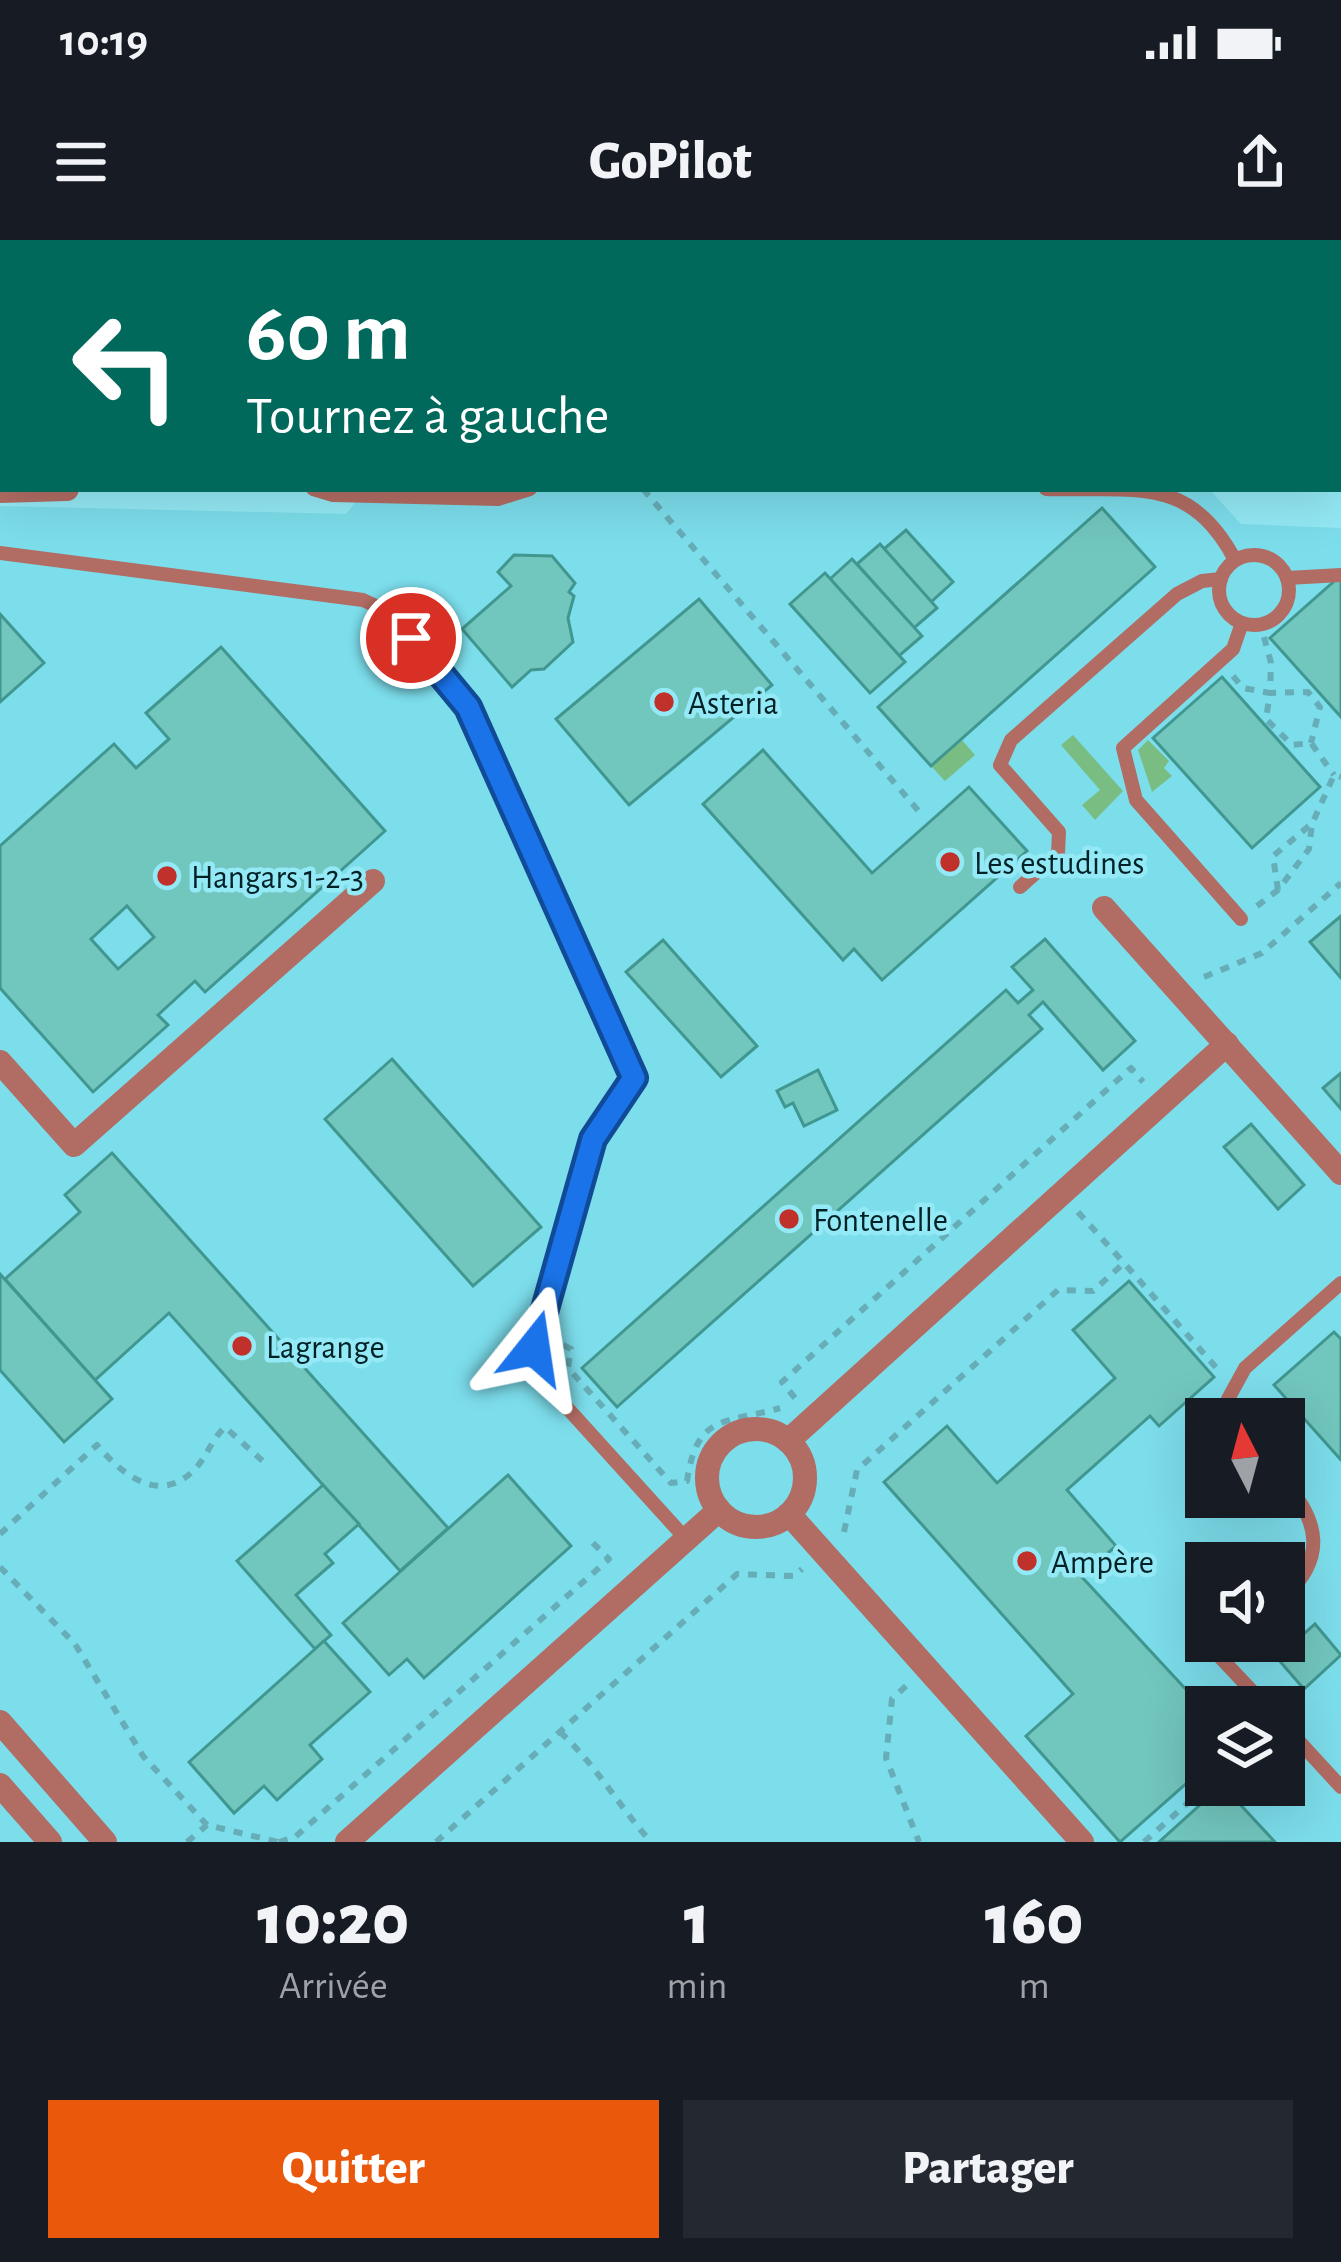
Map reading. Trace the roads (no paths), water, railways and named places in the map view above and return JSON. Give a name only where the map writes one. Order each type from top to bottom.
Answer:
[{"type":"street","points":[[0,1062],[74,1145],[373,881]]},
{"type":"street","points":[[1104,908],[1341,1173]]},
{"type":"street","points":[[788,1441],[1227,1044]]},
{"type":"street","points":[[759,1428],[788,1441],[799,1453],[805,1486],[789,1514],[776,1523],[745,1526],[719,1510],[707,1480],[709,1464],[728,1438],[759,1428]]},
{"type":"street","points":[[347,1842],[719,1510]]},
{"type":"street","points":[[789,1514],[1082,1842]]},
{"type":"street","points":[[0,1722],[105,1842]]},
{"type":"street","points":[[0,1785],[50,1842]]},
{"type":"lane","points":[[323,492],[498,499],[520,492]]},
{"type":"lane","points":[[1091,492],[1181,498],[1218,528],[1235,560]]},
{"type":"lane","points":[[0,553],[364,600],[389,612],[468,707],[634,1078],[593,1139],[532,1369],[686,1539]]},
{"type":"lane","points":[[1287,578],[1287,602],[1261,625],[1242,623],[1221,603],[1221,579],[1235,560],[1259,556],[1287,578],[1341,574]]},
{"type":"lane","points":[[1020,887],[1058,853],[1059,832],[1000,765],[1011,740],[1177,594],[1202,580],[1221,579]]},
{"type":"lane","points":[[1241,919],[1136,800],[1123,748],[1233,649],[1242,623]]},
{"type":"lane","points":[[1229,1398],[1245,1369],[1341,1283]]},
{"type":"lane","points":[[1305,1506],[1318,1545],[1305,1577]]},
{"type":"lane","points":[[1225,1662],[1247,1686]]},
{"type":"lane","points":[[1305,1748],[1341,1787]]},
{"type":"place","name":"Asteria","points":[[664,702]]},
{"type":"place","name":"Les estudines","points":[[950,862]]},
{"type":"place","name":"Hangars 1-2-3","points":[[167,876]]},
{"type":"place","name":"Fontenelle","points":[[789,1219]]},
{"type":"place","name":"Lagrange","points":[[242,1346]]},
{"type":"place","name":"Ampère","points":[[1027,1561]]}]
